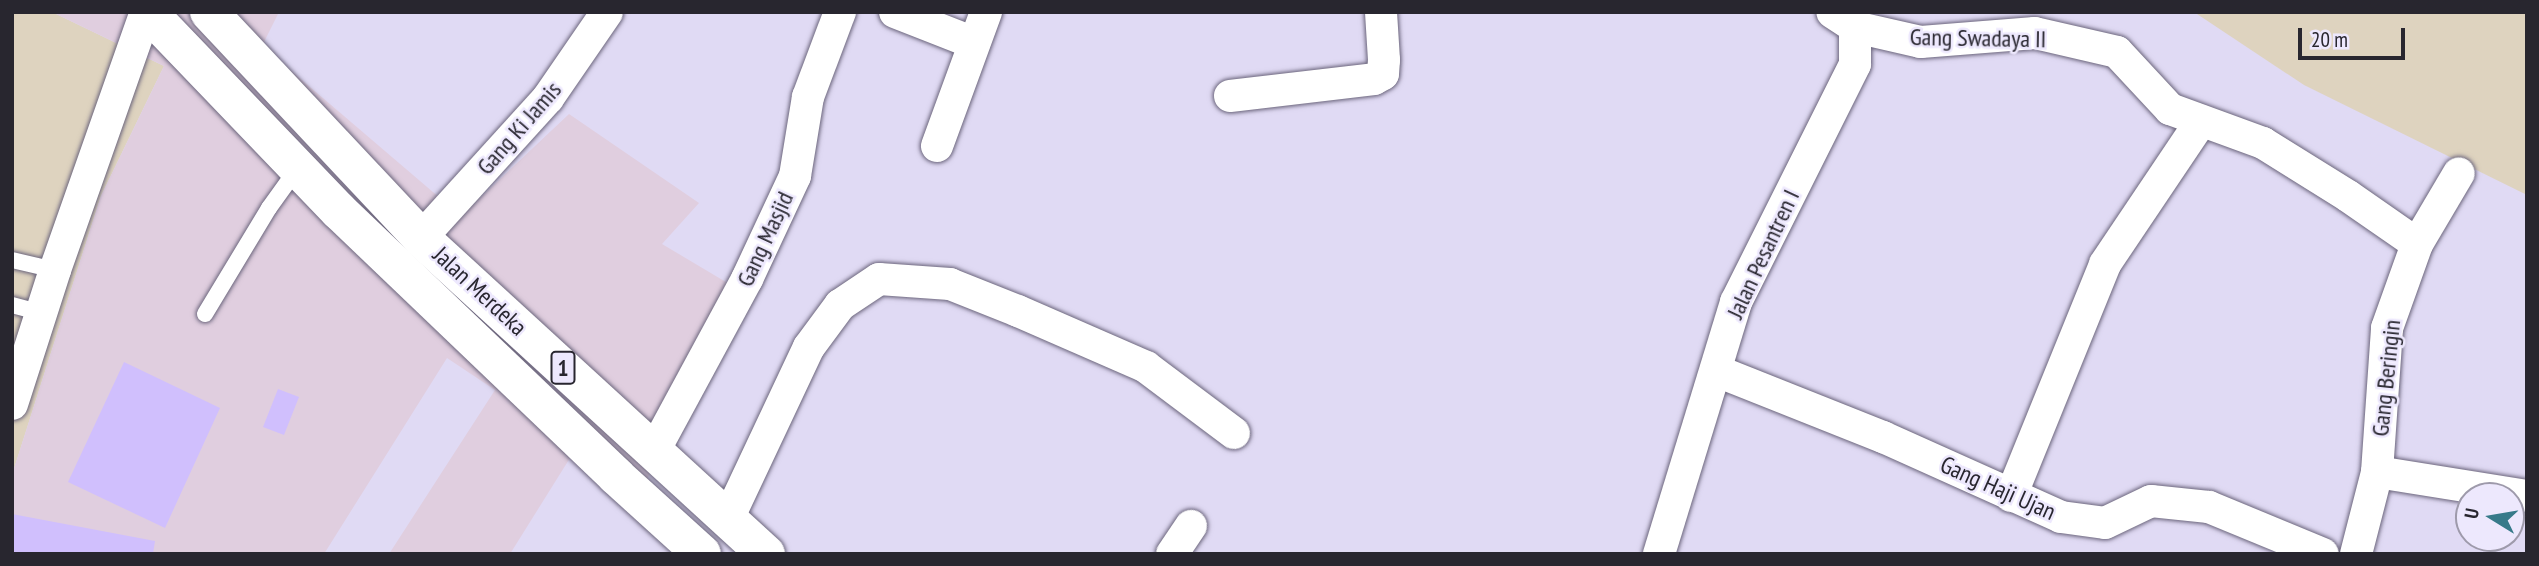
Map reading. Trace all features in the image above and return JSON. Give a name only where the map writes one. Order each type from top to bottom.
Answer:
[{"type":"highway","name":"Jalan Merdeka","points":[[147,12],[297,169],[606,466],[702,554]]},
{"type":"highway","name":"Jalan Merdeka","points":[[209,12],[421,238],[766,554]]},
{"type":"street","points":[[12,404],[27,309],[55,270],[147,12]]},
{"type":"street","name":"Gang Ki Jamis","points":[[421,238],[548,98],[607,12]]},
{"type":"street","name":"Gang Masjid","points":[[654,451],[747,279],[795,176],[808,97],[840,12]]},
{"type":"street","points":[[895,12],[974,43]]},
{"type":"street","points":[[937,146],[986,12]]},
{"type":"street","points":[[1230,96],[1374,79],[1383,74],[1381,12]]},
{"type":"street","name":"Gang Swadaya II","points":[[1843,19],[1920,42],[2035,33],[2117,52],[2170,109],[2263,143],[2348,196],[2417,244]]},
{"type":"street","name":"Jalan Pesantren I","points":[[1659,554],[1736,302],[1855,64],[1843,19]]},
{"type":"street","points":[[2011,496],[2105,264],[2201,121]]},
{"type":"street","name":"Gang Beringin","points":[[2356,554],[2377,472],[2386,328],[2417,244],[2459,173]]},
{"type":"street","points":[[727,521],[809,346],[840,305],[879,279],[950,284],[1018,311],[1146,367],[1234,433]]},
{"type":"street","name":"Gang Haji Ujan","points":[[1717,371],[1883,437],[2061,517],[2105,523],[2151,501],[2209,507],[2323,554]]},
{"type":"street","points":[[2377,472],[2527,496]]},
{"type":"street","points":[[1172,554],[1191,526]]},
{"type":"lane","points":[[205,314],[269,208],[297,169]]},
{"type":"lane","points":[[12,260],[55,270]]},
{"type":"shaded area","points":[[12,12],[52,12],[164,66],[101,196],[12,475]]},
{"type":"shaded area","points":[[52,12],[279,12],[262,46],[461,216],[569,114],[699,203],[662,244],[741,291],[631,511],[570,458],[510,554],[389,554],[495,390],[447,358],[324,554],[12,554],[12,475],[101,196],[164,66]]},
{"type":"shaded area","points":[[2194,12],[2527,12],[2527,195],[2304,85]]},
{"type":"building","points":[[124,362],[220,408],[165,528],[68,482]]},
{"type":"building","points":[[278,389],[299,397],[284,435],[263,427]]},
{"type":"building","points":[[12,514],[155,541],[153,554],[12,554]]}]
